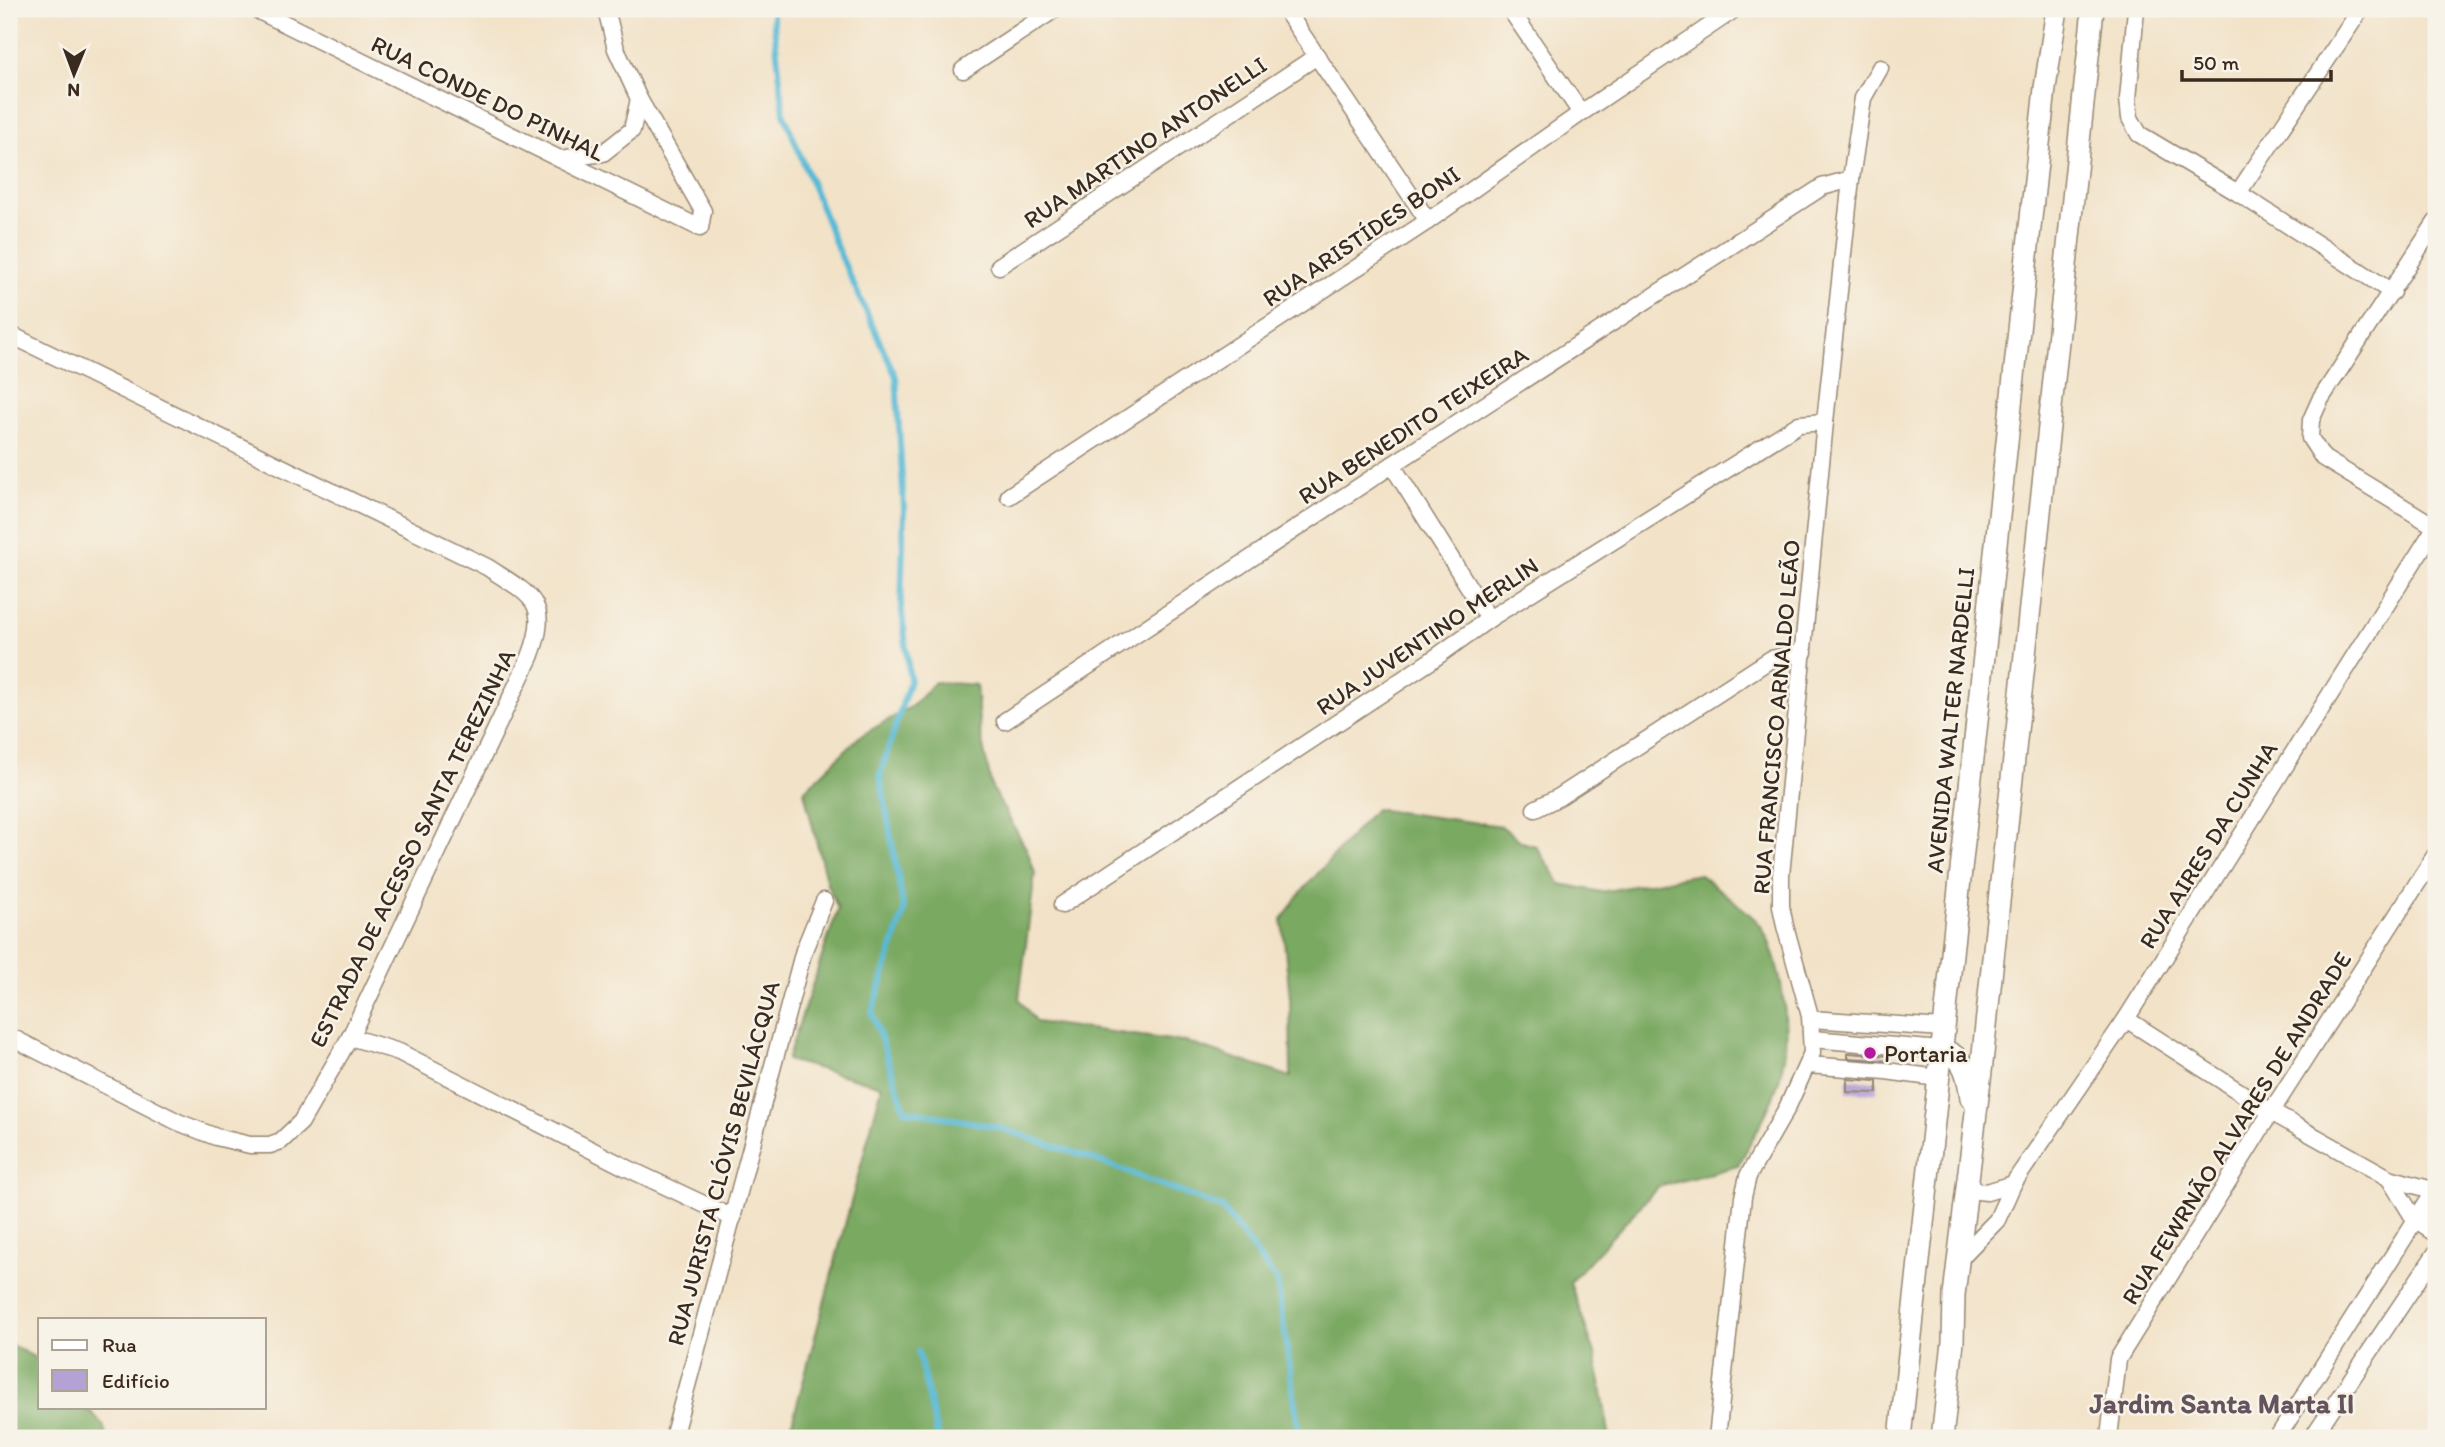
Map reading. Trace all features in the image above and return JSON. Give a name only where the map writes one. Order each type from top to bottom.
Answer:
[{"type":"street","name":"RUA CONDE DO PINHAL","points":[[255,9],[700,228],[703,211],[639,99]]},
{"type":"street","points":[[558,159],[603,153],[632,130],[639,99],[616,49],[606,9]]},
{"type":"street","points":[[962,70],[1055,9]]},
{"type":"street","points":[[1285,9],[1427,221]]},
{"type":"street","points":[[1510,9],[1581,113]]},
{"type":"street","name":"RUA ARISTÍDES BONI","points":[[1009,496],[1427,221],[1735,9]]},
{"type":"street","name":"AVENIDA WALTER NARDELLI","points":[[1900,1438],[2044,102],[2057,9]]},
{"type":"street","points":[[1942,1438],[2093,9]]},
{"type":"street","points":[[2136,9],[2128,99],[2130,118],[2139,134],[2238,193],[2392,292]]},
{"type":"street","points":[[2238,193],[2361,9]]},
{"type":"street","name":"RUA MARTINO ANTONELLI","points":[[999,265],[1317,56]]},
{"type":"street","name":"RUA FRANCISCO ARNALDO LEÃO","points":[[1717,1438],[1743,1197],[1748,1176],[1787,1108],[1809,1061],[1812,1029],[1785,926],[1780,892],[1851,179],[1863,99],[1880,68]]},
{"type":"street","name":"RUA BENEDITO TEIXEIRA","points":[[1005,721],[1392,465],[1822,187],[1851,179]]},
{"type":"street","points":[[2436,222],[2320,400],[2311,420],[2310,438],[2323,458],[2436,527]]},
{"type":"street","name":"ESTRADA DE ACESSO SANTA TEREZINHA","points":[[9,334],[487,567],[531,596],[538,614],[537,640],[530,657],[350,1037],[312,1103],[281,1141],[270,1145],[250,1145],[216,1137],[178,1122],[9,1036]]},
{"type":"street","name":"RUA JUVENTINO MERLIN","points":[[1062,905],[1432,660],[1489,619],[1799,424],[1825,422]]},
{"type":"street","points":[[1392,465],[1489,619]]},
{"type":"street","name":"RUA AIRES DA CUNHA","points":[[1959,1259],[1997,1220],[2012,1184],[2126,1019],[2436,527]]},
{"type":"street","points":[[1535,809],[1559,797],[1771,659],[1804,652]]},
{"type":"street","name":"RUA FEWRNÃO ALVARES DE ANDRADE","points":[[2109,1438],[2119,1359],[2271,1112],[2436,854]]},
{"type":"street","name":"RUA JURISTA CLÓVIS BEVILÁCQUA","points":[[673,1438],[804,950],[824,901]]},
{"type":"street","points":[[2126,1019],[2271,1112],[2389,1178],[2436,1190],[2277,1438]]},
{"type":"street","points":[[1812,1029],[1941,1052]]},
{"type":"street","points":[[350,1037],[399,1052],[627,1168],[733,1218]]},
{"type":"street","points":[[1809,1061],[1952,1052],[1966,1072],[1975,1132]]},
{"type":"street","points":[[2389,1178],[2415,1220],[2436,1234]]},
{"type":"street","points":[[1968,1190],[1987,1192],[2012,1184]]},
{"type":"street","points":[[2312,1438],[2436,1253]]},
{"type":"green space","points":[[935,682],[976,685],[980,732],[992,788],[1027,850],[1035,873],[1019,999],[1036,1022],[1186,1042],[1291,1077],[1290,998],[1282,920],[1296,898],[1375,809],[1501,826],[1522,842],[1536,846],[1561,884],[1601,892],[1699,874],[1757,921],[1768,941],[1779,976],[1785,1015],[1785,1052],[1779,1080],[1757,1131],[1738,1166],[1658,1187],[1570,1282],[1595,1354],[1610,1438],[788,1438],[882,1086],[787,1060],[838,909],[827,884],[804,791],[859,737],[912,706]]},
{"type":"green space","points":[[9,1344],[38,1359],[38,1408],[87,1408],[103,1425],[107,1438],[9,1438]]},
{"type":"building","points":[[1848,1053],[1889,1056],[1888,1061],[1848,1058]]},
{"type":"building","points":[[1847,1079],[1877,1081],[1877,1093],[1847,1092]]},
{"type":"waterway","points":[[772,9],[784,114],[838,250],[896,377],[904,510],[901,604],[910,680],[880,775],[904,911],[872,1013],[905,1110],[997,1127],[1096,1160],[1222,1208],[1277,1281],[1300,1438]]},
{"type":"waterway","points":[[918,1352],[938,1438]]},
{"type":"place","name":"Portaria","points":[[1870,1053]]},
{"type":"district","name":"Jardim Santa Marta II","points":[[2222,1403]]}]
